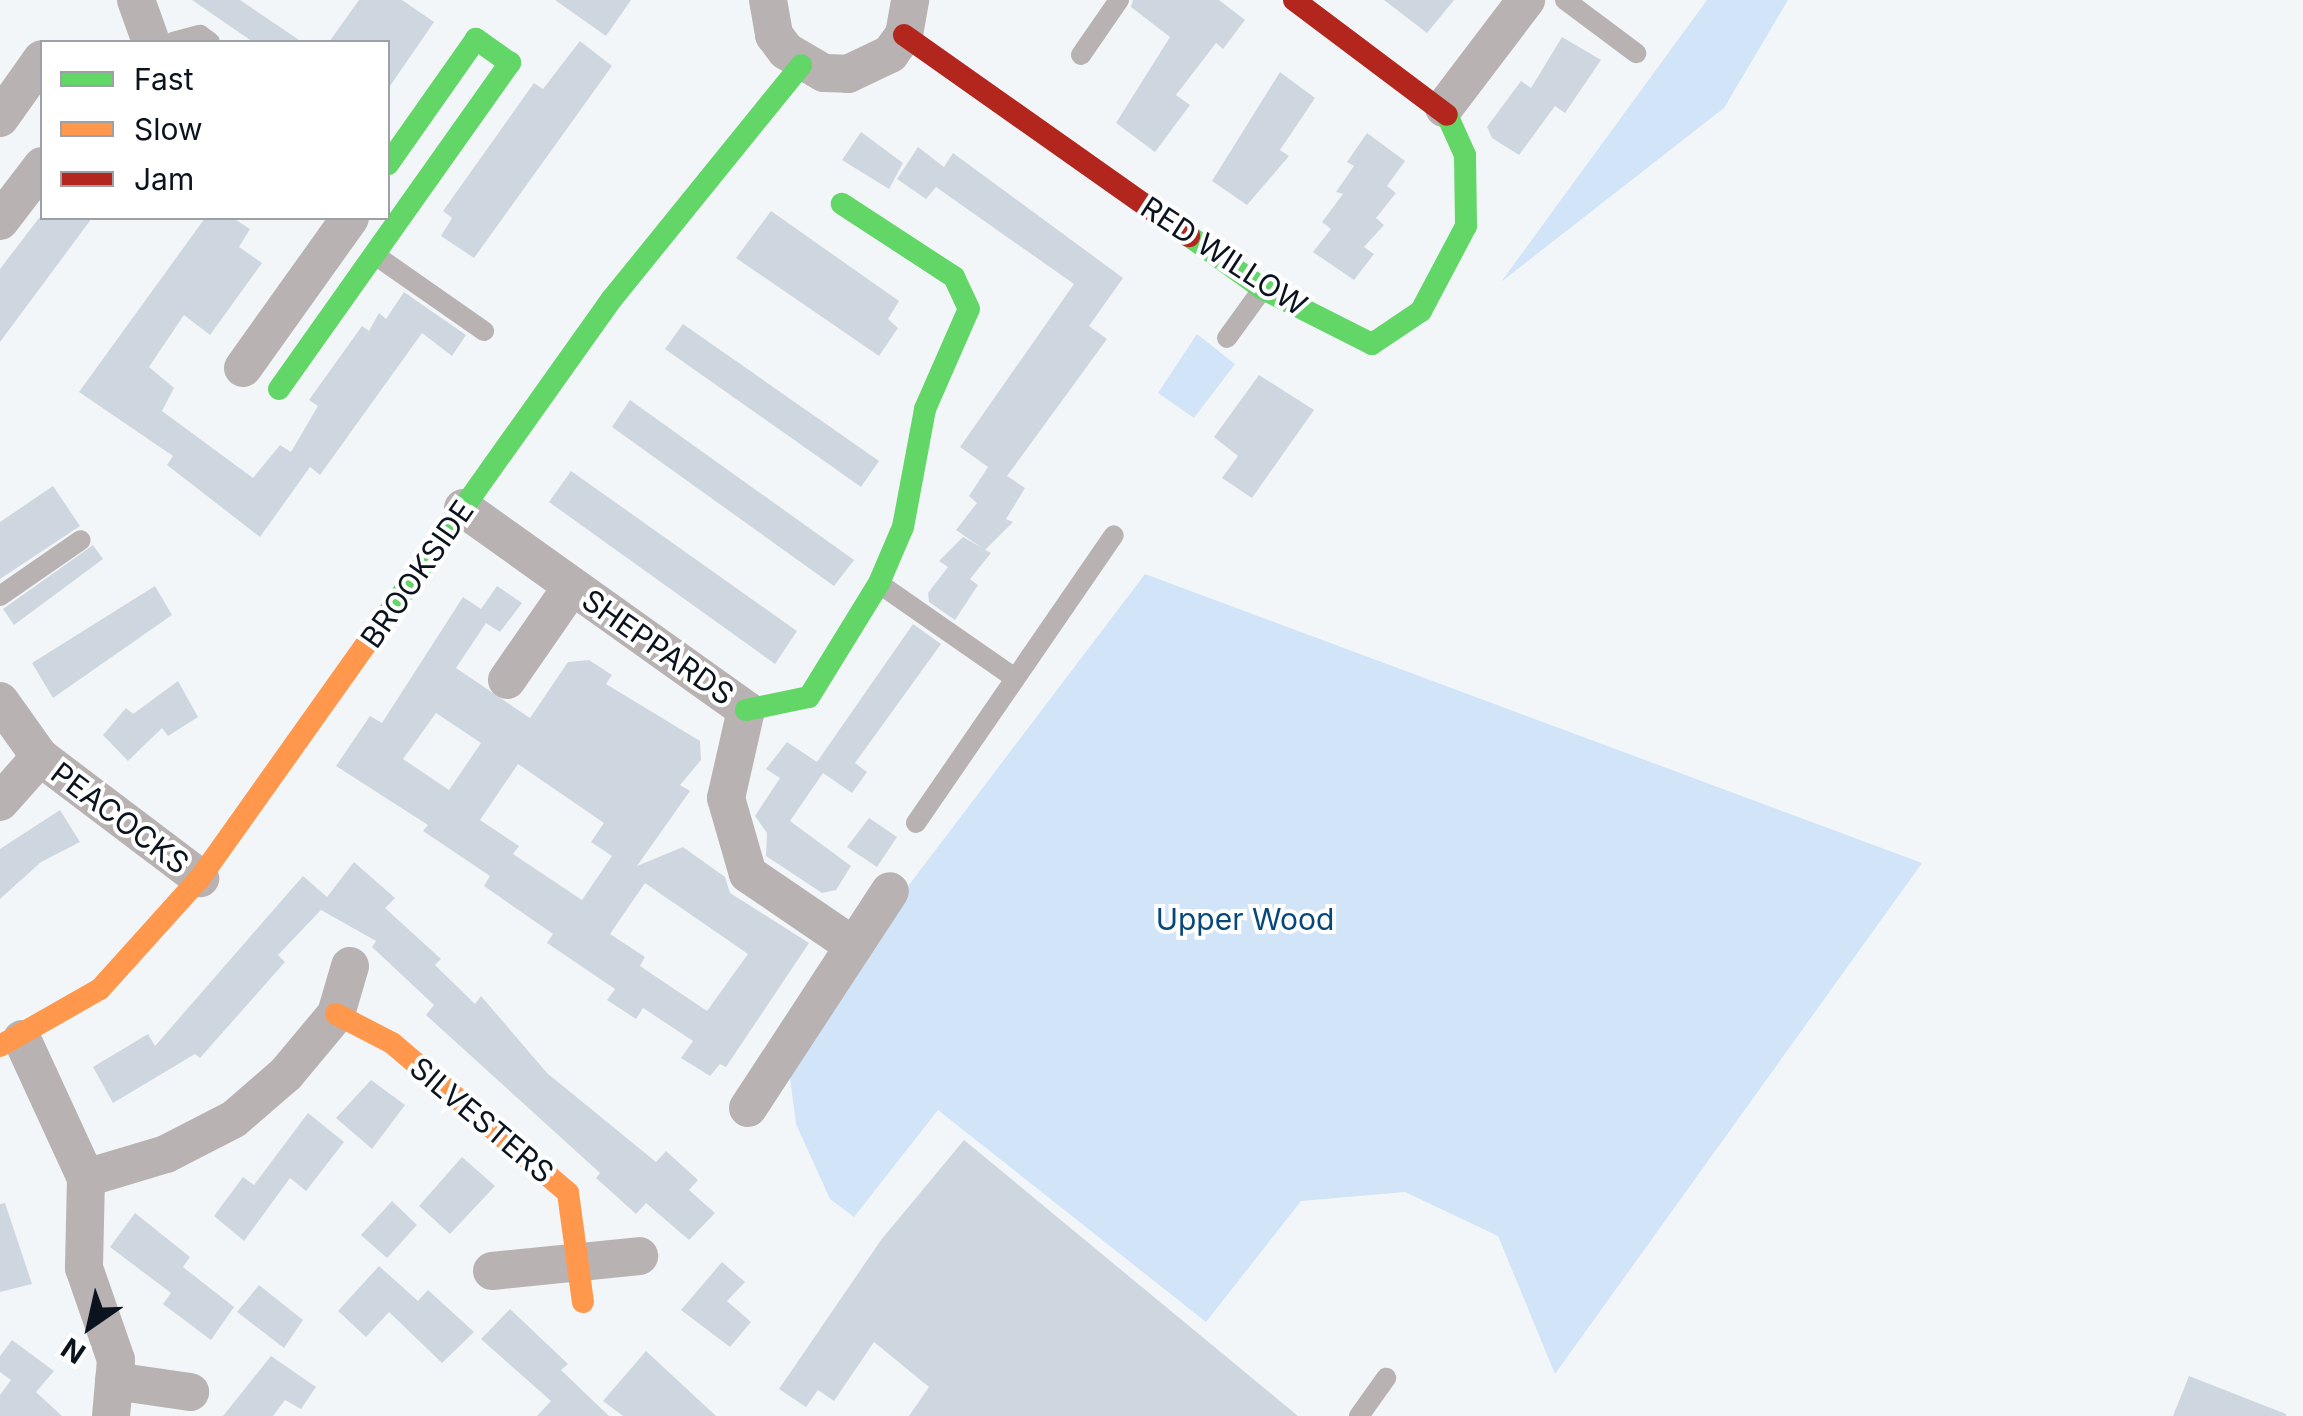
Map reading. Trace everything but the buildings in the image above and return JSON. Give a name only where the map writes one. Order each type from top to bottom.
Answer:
[{"type":"street","points":[[768,0],[774,35],[802,65],[848,74],[890,54],[907,17]]},
{"type":"street","points":[[1294,0],[1444,108],[1526,0]]},
{"type":"street","name":"RED WILLOW","points":[[907,17],[1263,288],[1372,344],[1420,310],[1466,226],[1465,155],[1444,108]]},
{"type":"street","points":[[279,389],[510,63],[476,39],[390,161]]},
{"type":"street","points":[[0,118],[40,63]]},
{"type":"street","name":"BROOKSIDE","points":[[11,1042],[100,989],[200,878],[611,300],[802,65]]},
{"type":"street","points":[[0,221],[40,169]]},
{"type":"street","points":[[746,710],[809,697],[878,584],[903,527],[925,409],[969,308],[954,277],[842,204]]},
{"type":"street","points":[[243,368],[339,221],[374,254]]},
{"type":"street","name":"SHEPPARDS","points":[[463,508],[746,710],[726,798],[748,874],[854,946]]},
{"type":"street","name":"SHEPPARDS","points":[[507,680],[572,586]]},
{"type":"street","name":"PEACOCKS","points":[[0,701],[40,757],[200,878]]},
{"type":"street","name":"PEACOCKS","points":[[0,802],[40,757]]},
{"type":"street","points":[[748,1108],[890,891]]},
{"type":"street","points":[[86,1178],[166,1154],[234,1119],[286,1074],[336,1014],[350,966]]},
{"type":"street","name":"SILVESTERS","points":[[336,1014],[392,1043],[568,1194],[584,1302]]},
{"type":"street","points":[[11,1042],[86,1178],[84,1268],[116,1360],[113,1398],[190,1392]]},
{"type":"street","points":[[492,1271],[639,1256]]},
{"type":"lane","points":[[1081,55],[1119,0]]},
{"type":"lane","points":[[1566,0],[1636,53]]},
{"type":"lane","points":[[148,31],[207,40]]},
{"type":"lane","points":[[374,254],[484,331]]},
{"type":"lane","points":[[1227,338],[1263,288]]},
{"type":"lane","points":[[916,823],[1114,535]]},
{"type":"lane","points":[[0,596],[81,540]]},
{"type":"lane","points":[[878,584],[1015,678]]},
{"type":"lane","points":[[1360,1416],[1386,1378]]},
{"type":"green space","points":[[1707,0],[1788,0],[1724,108],[1501,282]]},
{"type":"green space","points":[[1197,334],[1235,364],[1194,418],[1158,393]]},
{"type":"green space","name":"Upper Wood","points":[[1145,574],[1922,863],[1555,1374],[1498,1236],[1405,1192],[1301,1201],[1206,1322],[938,1110],[854,1217],[830,1199],[796,1124],[786,1047]]},
{"type":"traffic: fast","points":[[279,389],[510,63],[476,39],[390,161]]},
{"type":"traffic: fast","points":[[385,618],[611,300],[801,65]]},
{"type":"traffic: fast","points":[[1189,236],[1263,289],[1372,344],[1421,311],[1466,226],[1465,155],[1447,115]]},
{"type":"traffic: fast","points":[[746,710],[809,697],[879,583],[903,527],[925,409],[969,309],[954,277],[842,204]]},
{"type":"traffic: slow","points":[[0,1046],[100,989],[200,878],[385,618]]},
{"type":"traffic: slow","points":[[336,1014],[392,1043],[568,1193],[583,1302]]},
{"type":"traffic: jam","points":[[1294,0],[1447,115]]},
{"type":"traffic: jam","points":[[904,35],[1189,236]]}]
